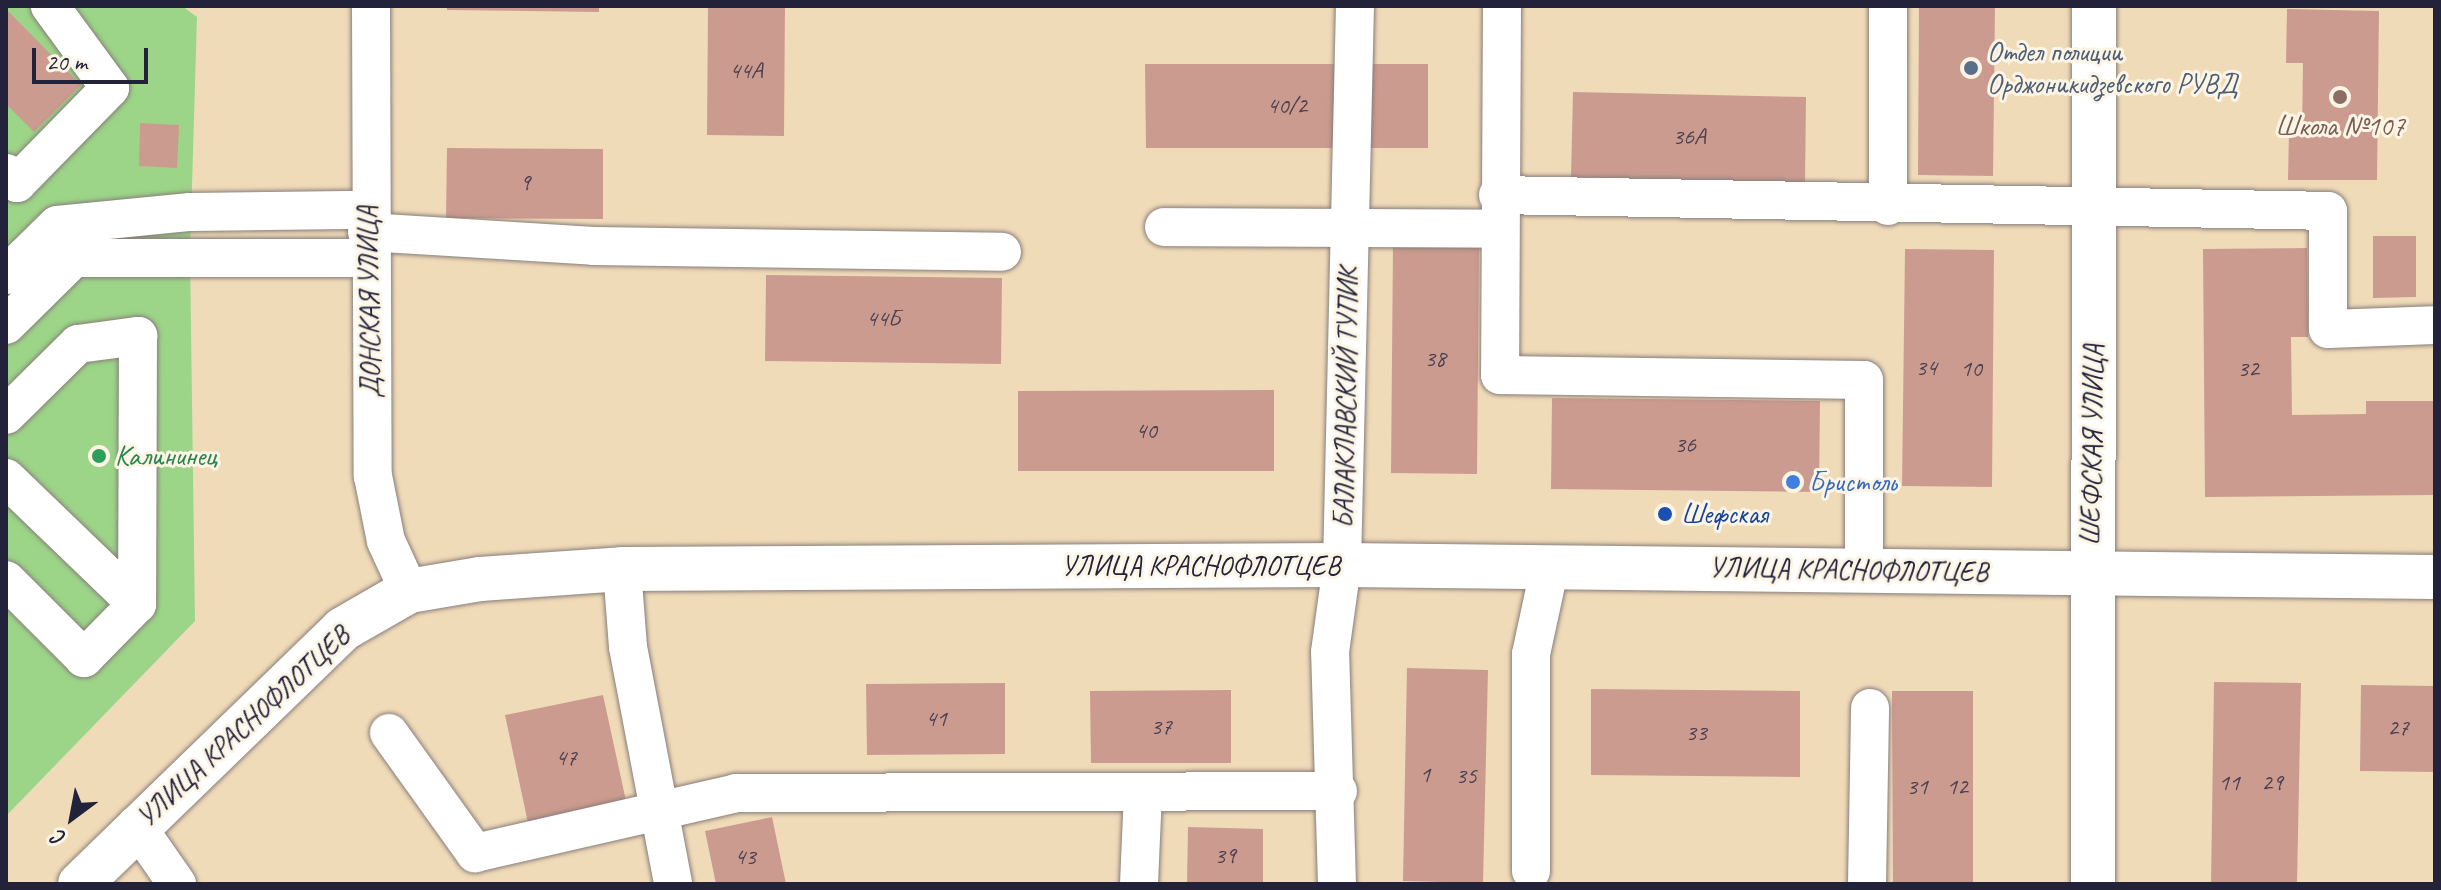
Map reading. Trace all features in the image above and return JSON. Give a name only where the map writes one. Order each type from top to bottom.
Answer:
[{"type":"main road","name":"ШЕФСКАЯ УЛИЦА","points":[[2093,884],[2094,6]]},
{"type":"main road","name":"УЛИЦА КРАСНОФЛОТЦЕВ","points":[[80,884],[136,825],[343,629],[409,591],[622,569],[1342,565],[1864,567],[2091,575],[2435,577]]},
{"type":"street","points":[[6,173],[17,183],[110,88],[50,6]]},
{"type":"street","name":"ДОНСКАЯ УЛИЦА","points":[[371,6],[367,233],[373,476],[386,541],[409,591]]},
{"type":"street","name":"БАЛАКЛАВСКИЙ ТУПИК","points":[[1337,884],[1338,791],[1330,652],[1342,565],[1355,6]]},
{"type":"street","points":[[1502,6],[1498,212],[1500,375],[1864,380],[1864,567]]},
{"type":"street","points":[[1888,6],[1888,206]]},
{"type":"street","points":[[1164,227],[1350,230],[1498,212],[1888,206],[2096,212],[2328,211],[2328,329],[2435,325]]},
{"type":"street","points":[[6,275],[57,225],[190,212],[367,233],[594,246],[1002,252]]},
{"type":"street","points":[[6,325],[74,258],[367,233]]},
{"type":"street","points":[[6,415],[78,344],[138,336],[137,604],[84,658],[6,580]]},
{"type":"street","points":[[6,478],[137,604]]},
{"type":"street","points":[[1531,871],[1531,654],[1550,566]]},
{"type":"street","points":[[622,569],[655,812],[673,884]]},
{"type":"street","points":[[1867,884],[1870,708]]},
{"type":"street","points":[[389,733],[475,853],[736,793],[1338,791]]},
{"type":"street","points":[[1139,884],[1143,792]]},
{"type":"street","points":[[136,825],[177,884]]},
{"type":"green space","name":"Калининец","points":[[6,6],[182,6],[197,17],[190,253],[195,621],[6,816]]},
{"type":"building","points":[[447,6],[599,6],[599,12],[447,10]]},
{"type":"building","points":[[708,6],[785,6],[784,136],[707,135]]},
{"type":"building","points":[[1919,6],[1995,6],[1993,176],[1918,175]]},
{"type":"building","points":[[6,9],[81,85],[34,132],[6,104]]},
{"type":"building","name":"Школа №107","points":[[2287,9],[2379,11],[2377,180],[2288,180],[2289,130],[2302,131],[2303,63],[2286,63]]},
{"type":"building","points":[[1145,64],[1428,64],[1428,148],[1146,148]]},
{"type":"building","points":[[1573,92],[1806,97],[1805,183],[1571,177]]},
{"type":"building","points":[[140,123],[179,125],[177,168],[139,166]]},
{"type":"building","points":[[447,148],[603,149],[603,219],[446,218]]},
{"type":"building","points":[[2373,236],[2416,236],[2416,297],[2373,298]]},
{"type":"building","points":[[1393,244],[1479,244],[1477,474],[1391,473]]},
{"type":"building","points":[[2307,248],[2308,337],[2291,337],[2292,415],[2366,414],[2366,401],[2435,401],[2435,495],[2205,497],[2203,249]]},
{"type":"building","points":[[1905,249],[1994,250],[1992,487],[1902,486]]},
{"type":"building","points":[[766,275],[1002,278],[1001,364],[765,361]]},
{"type":"building","points":[[1274,390],[1274,471],[1018,471],[1018,391]]},
{"type":"building","points":[[1552,398],[1820,401],[1819,492],[1551,489]]},
{"type":"building","points":[[1407,668],[1488,670],[1483,883],[1403,881]]},
{"type":"building","points":[[2214,682],[2301,683],[2297,884],[2211,884]]},
{"type":"building","points":[[1005,683],[1005,754],[867,755],[866,684]]},
{"type":"building","points":[[2361,685],[2435,686],[2435,772],[2360,771]]},
{"type":"building","points":[[1591,689],[1800,691],[1800,777],[1591,775]]},
{"type":"building","points":[[1231,690],[1231,763],[1091,763],[1090,691]]},
{"type":"building","points":[[1892,691],[1973,691],[1973,884],[1893,884]]},
{"type":"building","points":[[603,695],[626,801],[528,823],[505,715]]},
{"type":"building","points":[[772,817],[786,884],[716,884],[705,831]]},
{"type":"building","points":[[1188,827],[1263,829],[1263,884],[1187,884]]},
{"type":"place","name":"Отдел полиции Орджоникидзевского РУВД","points":[[1971,68]]},
{"type":"place","name":"Школа №107","points":[[2340,97]]},
{"type":"place","name":"Калининец","points":[[99,456]]},
{"type":"place","name":"Бристоль","points":[[1793,482]]},
{"type":"place","name":"Шефская","points":[[1665,514]]}]
